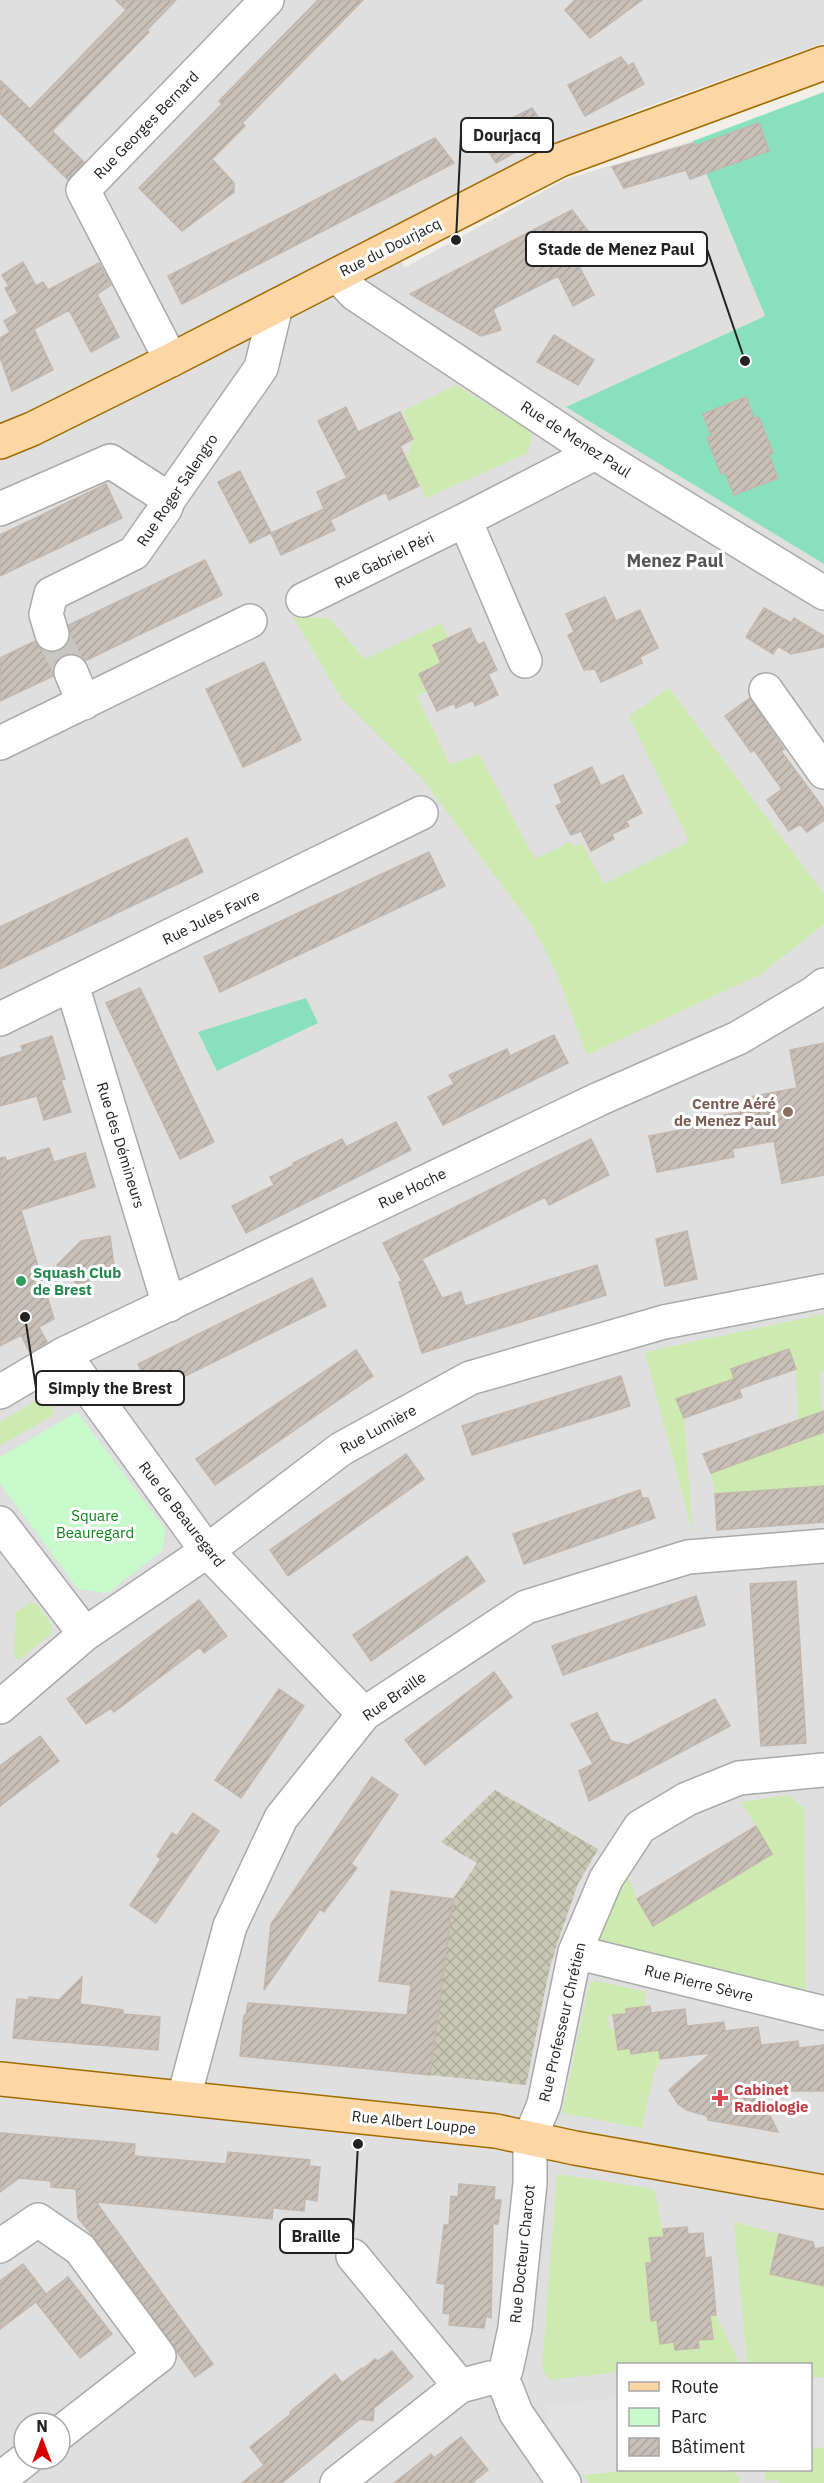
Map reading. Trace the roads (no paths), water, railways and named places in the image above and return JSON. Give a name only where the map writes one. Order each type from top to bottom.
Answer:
[{"type":"main road","name":"Rue du Dourjacq","points":[[0,442],[32,429],[171,360],[560,160],[824,63]]},
{"type":"main road","name":"Rue Albert Louppe","points":[[0,2079],[496,2131],[824,2192]]},
{"type":"street","name":"Rue Georges Bernard","points":[[171,360],[83,189],[267,0]]},
{"type":"street","name":"Rue de Menez Paul","points":[[338,274],[355,294],[595,453],[824,593]]},
{"type":"street","name":"Rue Roger Salengro","points":[[52,634],[45,614],[51,594],[134,554],[165,509],[169,499],[261,368],[276,306]]},
{"type":"street","name":"Rue Gabriel Péri","points":[[303,600],[595,453]]},
{"type":"street","points":[[0,509],[110,461],[169,499]]},
{"type":"street","points":[[465,520],[525,661]]},
{"type":"street","points":[[0,743],[250,621]]},
{"type":"street","points":[[71,672],[84,703]]},
{"type":"street","points":[[766,690],[824,772]]},
{"type":"street","name":"Rue Jules Favre","points":[[0,1019],[421,813]]},
{"type":"street","name":"Rue des Démineurs","points":[[72,985],[170,1305]]},
{"type":"street","name":"Rue Hoche","points":[[0,1392],[63,1354],[599,1099],[738,1038],[824,985]]},
{"type":"street","name":"Rue Lumière","points":[[0,1707],[85,1634],[207,1551],[341,1449],[470,1378],[664,1322],[824,1291]]},
{"type":"street","name":"Rue de Beauregard","points":[[63,1354],[207,1551],[364,1714]]},
{"type":"street","points":[[0,1523],[85,1634]]},
{"type":"street","name":"Rue Braille","points":[[184,2097],[230,1926],[281,1818],[364,1714],[526,1606],[688,1557],[824,1546]]},
{"type":"street","name":"Rue Professeur Chrétien","points":[[530,2138],[544,2104],[575,1952],[606,1879],[640,1827],[687,1799],[739,1778],[824,1770]]},
{"type":"street","name":"Rue Pierre Sèvre","points":[[575,1952],[824,2013]]},
{"type":"street","name":"Rue Docteur Charcot","points":[[490,2380],[514,2328],[530,2183],[530,2138]]},
{"type":"street","points":[[0,2246],[38,2220],[80,2249],[159,2356],[72,2424]]},
{"type":"street","points":[[353,2256],[490,2380],[516,2413],[564,2483]]},
{"type":"street","points":[[337,2483],[490,2380]]},
{"type":"street","points":[[0,2480],[12,2470]]},
{"type":"tunnel","points":[[52,634],[71,672]]},
{"type":"place","name":"Dourjacq","points":[[456,240]]},
{"type":"place","name":"Stade de Menez Paul","points":[[745,361]]},
{"type":"place","name":"Centre Aéré de Menez Paul","points":[[788,1112]]},
{"type":"place","name":"Squash Club de Brest","points":[[21,1281]]},
{"type":"place","name":"Simply the Brest","points":[[25,1317]]},
{"type":"place","name":"Cabinet Radiologie","points":[[720,2098]]},
{"type":"place","name":"Braille","points":[[358,2144]]},
{"type":"district","name":"Menez Paul","points":[[675,560]]},
{"type":"park label","name":"Square Beauregard","points":[[95,1524]]}]
